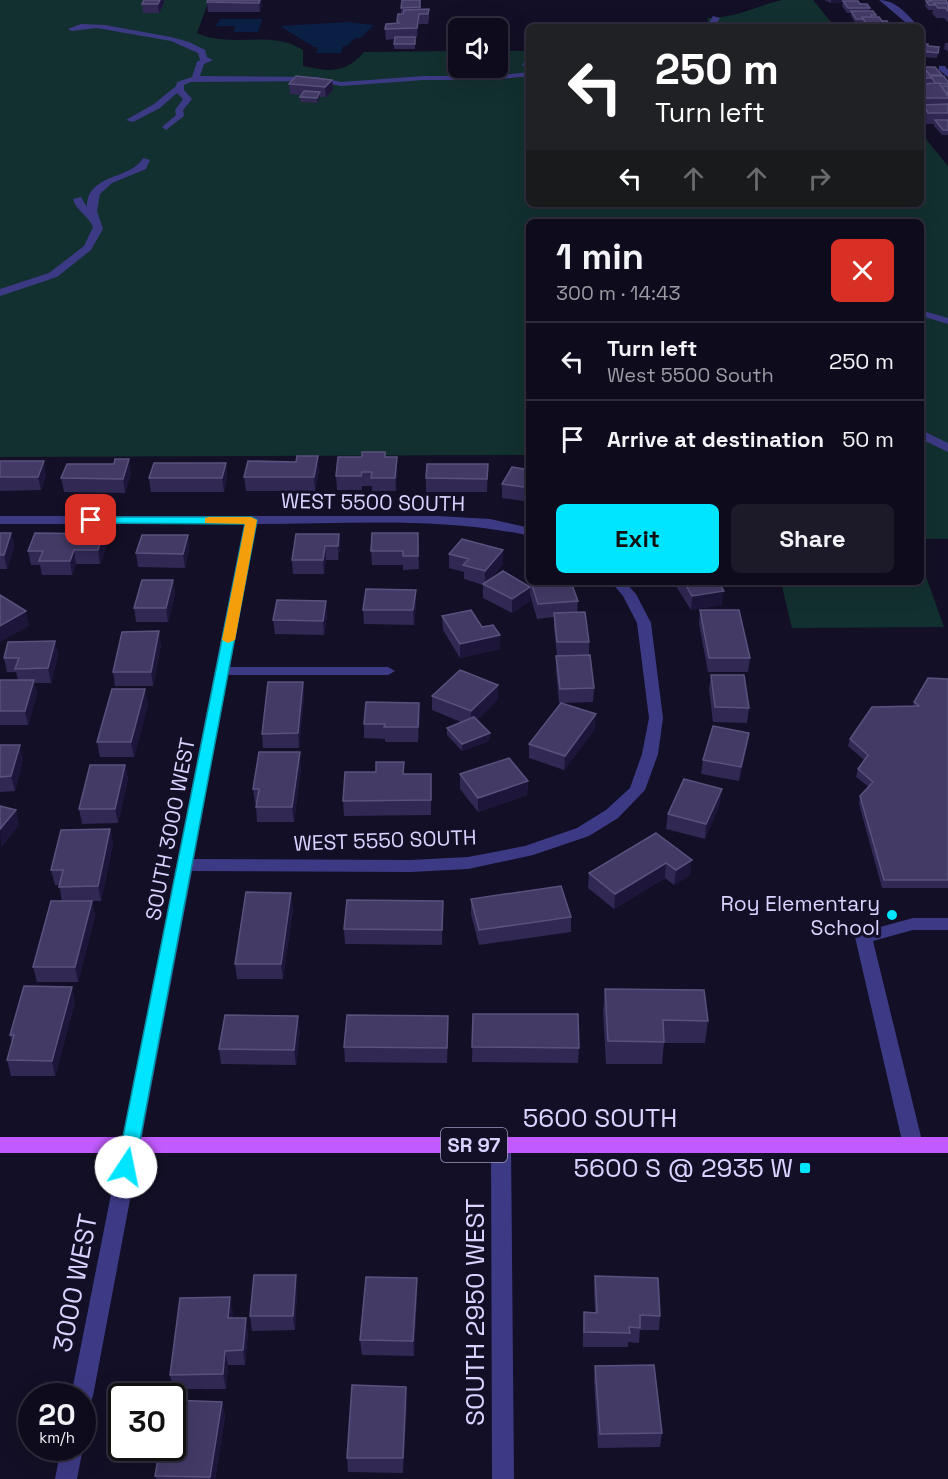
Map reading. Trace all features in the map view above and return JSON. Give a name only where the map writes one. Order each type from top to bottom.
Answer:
[{"type":"main road","name":"5600 SOUTH","points":[[0,1145],[948,1145]]},
{"type":"street","points":[[883,0],[897,9],[912,24]]},
{"type":"street","points":[[712,24],[716,18]]},
{"type":"street","points":[[72,29],[102,26],[138,34],[173,38],[199,50],[202,60],[195,78]]},
{"type":"street","points":[[179,91],[180,84],[195,78],[317,79],[336,84],[424,78],[486,80],[526,73]]},
{"type":"street","points":[[130,120],[179,91]]},
{"type":"street","points":[[166,127],[180,116],[179,110],[188,99],[179,91]]},
{"type":"street","points":[[93,218],[92,204],[97,192],[106,182],[140,169],[146,160]]},
{"type":"street","points":[[0,293],[53,275],[82,253],[89,246],[90,239],[98,229],[93,218],[79,202],[86,206],[92,204]]},
{"type":"street","points":[[924,314],[948,321]]},
{"type":"street","points":[[924,436],[948,448]]},
{"type":"street","name":"WEST 5500 SOUTH","points":[[0,520],[438,520],[490,523],[526,531]]},
{"type":"street","name":"SOUTH 3000 WEST","points":[[130,1145],[251,520]]},
{"type":"street","name":"WEST 5550 SOUTH","points":[[184,865],[411,866],[468,863],[527,851],[583,832],[612,814],[637,790],[650,754],[656,718],[644,623],[629,594],[621,585]]},
{"type":"street","points":[[222,670],[388,670]]},
{"type":"street","points":[[913,1145],[864,937],[913,924],[948,924]]},
{"type":"street","name":"3000 WEST","points":[[84,1383],[130,1145]]},
{"type":"street","name":"SOUTH 2950 WEST","points":[[501,1145],[503,1479]]},
{"type":"street","points":[[66,1479],[69,1461]]},
{"type":"green space","points":[[0,0],[209,0],[197,33],[223,39],[264,40],[290,44],[303,50],[303,66],[329,70],[343,68],[364,52],[448,51],[448,78],[508,78],[508,51],[526,51],[526,207],[924,207],[924,137],[948,166],[948,539],[924,539],[924,219],[526,219],[526,455],[0,457]]},
{"type":"green space","points":[[782,0],[813,0],[833,24],[709,24],[707,18],[737,14]]},
{"type":"green space","points":[[924,571],[944,627],[792,628],[782,585],[924,585]]},
{"type":"water","points":[[220,19],[262,19],[258,32],[234,32],[235,26],[216,26]]},
{"type":"water","points":[[347,22],[374,25],[360,38],[355,38],[347,46],[343,46],[341,53],[316,53],[318,47],[314,47],[280,26]]},
{"type":"building","points":[[144,0],[160,0],[158,4],[142,4]]},
{"type":"building","points":[[208,0],[260,0],[259,3],[207,2]]},
{"type":"building","points":[[402,0],[420,0],[420,7],[401,8]]},
{"type":"building","points":[[946,0],[948,3],[929,5],[926,1]]},
{"type":"building","points":[[843,1],[858,1],[860,4],[867,4],[870,8],[848,8]]},
{"type":"building","points":[[934,3],[948,3],[948,11],[945,8],[938,8]]},
{"type":"building","points":[[429,9],[428,14],[419,14],[417,28],[385,29],[386,24],[399,23],[398,14],[403,14],[404,10]]},
{"type":"building","points":[[851,11],[873,11],[876,15],[856,19]]},
{"type":"building","points":[[862,17],[879,17],[889,24],[866,24]]},
{"type":"building","points":[[395,37],[415,37],[415,44],[394,44]]},
{"type":"building","points":[[924,44],[939,47],[938,53],[924,51]]},
{"type":"building","points":[[924,67],[935,67],[942,75],[930,75]]},
{"type":"building","points":[[924,69],[932,78],[924,78]]},
{"type":"building","points":[[296,76],[332,80],[325,87],[289,84]]},
{"type":"building","points":[[931,76],[944,76],[948,84],[935,83]]},
{"type":"building","points":[[939,83],[948,98],[924,98],[924,84]]},
{"type":"building","points":[[941,86],[948,86],[948,95],[947,95]]},
{"type":"building","points":[[304,91],[320,92],[317,98],[300,97]]},
{"type":"building","points":[[948,104],[948,113],[928,113],[924,105]]},
{"type":"building","points":[[935,120],[948,120],[948,130],[943,130]]},
{"type":"building","points":[[362,452],[385,452],[385,457],[397,457],[395,478],[371,478],[372,472],[362,472],[361,476],[336,476],[338,457],[362,457]]},
{"type":"building","points":[[297,456],[318,456],[314,477],[244,477],[248,461],[296,462]]},
{"type":"building","points":[[115,459],[129,459],[123,479],[61,478],[67,464],[114,464]]},
{"type":"building","points":[[0,461],[44,461],[38,477],[0,477]]},
{"type":"building","points":[[154,463],[226,463],[222,478],[149,478]]},
{"type":"building","points":[[427,464],[488,464],[487,479],[426,478]]},
{"type":"building","points":[[512,467],[526,469],[526,487],[502,484]]},
{"type":"building","points":[[0,533],[11,533],[4,555],[0,555]]},
{"type":"building","points":[[35,533],[103,534],[98,550],[74,550],[70,561],[39,561],[43,551],[28,551]]},
{"type":"building","points":[[372,533],[418,533],[418,556],[403,556],[403,551],[371,551]]},
{"type":"building","points":[[296,534],[339,534],[338,546],[325,546],[323,560],[292,560]]},
{"type":"building","points":[[142,535],[188,535],[183,554],[136,553]]},
{"type":"building","points":[[462,539],[503,550],[485,571],[463,565],[469,559],[449,554]]},
{"type":"building","points":[[503,571],[530,587],[512,599],[483,584]]},
{"type":"building","points":[[142,580],[173,580],[166,608],[134,608]]},
{"type":"building","points":[[532,585],[572,585],[578,601],[538,604]]},
{"type":"building","points":[[686,585],[720,585],[724,591],[692,596]]},
{"type":"building","points":[[366,589],[416,590],[413,610],[363,610]]},
{"type":"building","points":[[0,595],[26,611],[0,626]]},
{"type":"building","points":[[277,600],[326,601],[323,621],[273,620]]},
{"type":"building","points":[[471,610],[482,627],[493,625],[500,635],[460,644],[442,616]]},
{"type":"building","points":[[700,610],[739,610],[750,658],[709,658]]},
{"type":"building","points":[[585,612],[589,642],[557,642],[554,613]]},
{"type":"building","points":[[159,631],[151,672],[113,672],[122,632]]},
{"type":"building","points":[[55,641],[48,668],[15,669],[19,658],[4,658],[8,642]]},
{"type":"building","points":[[590,655],[594,688],[560,689],[556,656]]},
{"type":"building","points":[[460,670],[498,685],[471,711],[432,696]]},
{"type":"building","points":[[711,675],[744,675],[749,708],[715,707]]},
{"type":"building","points":[[928,678],[948,679],[948,880],[884,880],[860,796],[873,782],[858,769],[868,755],[850,739],[872,707],[919,706],[914,702]]},
{"type":"building","points":[[0,680],[34,680],[25,711],[0,711]]},
{"type":"building","points":[[268,682],[303,682],[298,733],[262,734]]},
{"type":"building","points":[[112,689],[145,689],[131,742],[97,742]]},
{"type":"building","points":[[366,702],[419,703],[418,727],[384,727],[385,724],[364,724]]},
{"type":"building","points":[[561,703],[596,714],[565,756],[529,744]]},
{"type":"building","points":[[474,717],[490,733],[462,744],[447,728]]},
{"type":"building","points":[[713,726],[749,733],[741,767],[703,760]]},
{"type":"building","points":[[0,745],[20,745],[11,776],[0,777]]},
{"type":"building","points":[[259,752],[300,752],[292,807],[256,807],[259,789],[253,789]]},
{"type":"building","points":[[509,758],[528,781],[478,798],[460,774]]},
{"type":"building","points":[[376,762],[404,762],[403,774],[431,774],[431,800],[343,801],[345,772],[376,772]]},
{"type":"building","points":[[90,765],[125,765],[115,809],[79,809]]},
{"type":"building","points":[[684,779],[722,789],[706,824],[668,814]]},
{"type":"building","points":[[0,806],[16,810],[0,829]]},
{"type":"building","points":[[110,829],[98,886],[59,887],[63,870],[51,870],[61,830]]},
{"type":"building","points":[[656,833],[692,860],[676,870],[666,863],[615,894],[589,873]]},
{"type":"building","points":[[561,886],[571,917],[479,930],[471,899]]},
{"type":"building","points":[[246,892],[291,893],[281,964],[235,964]]},
{"type":"building","points":[[347,900],[443,901],[442,930],[344,929]]},
{"type":"building","points":[[51,901],[92,901],[75,967],[33,967]]},
{"type":"building","points":[[24,986],[72,987],[52,1061],[7,1060],[14,1035],[10,1035]]},
{"type":"building","points":[[605,989],[704,990],[708,1021],[663,1020],[664,1042],[608,1041]]},
{"type":"building","points":[[473,1014],[578,1014],[579,1048],[472,1047]]},
{"type":"building","points":[[225,1015],[298,1016],[294,1050],[219,1049]]},
{"type":"building","points":[[347,1015],[448,1016],[447,1048],[344,1047]]},
{"type":"building","points":[[254,1275],[296,1275],[293,1316],[250,1316]]},
{"type":"building","points":[[595,1276],[658,1278],[660,1316],[640,1315],[640,1328],[629,1327],[630,1333],[584,1332],[584,1312],[597,1313]]},
{"type":"building","points":[[366,1277],[417,1278],[413,1341],[360,1340]]},
{"type":"building","points":[[230,1297],[228,1318],[246,1318],[243,1350],[225,1351],[223,1374],[170,1375],[180,1298]]},
{"type":"building","points":[[654,1365],[662,1433],[600,1434],[595,1366]]},
{"type":"building","points":[[352,1385],[406,1387],[403,1458],[347,1458]]},
{"type":"building","points":[[186,1401],[222,1402],[210,1477],[155,1476],[158,1461],[186,1461]]},
{"type":"slow traffic","points":[[209,520],[251,520],[228,640]]},
{"type":"place","name":"Roy Elementary School","points":[[892,915]]},
{"type":"place","name":"5600 S @ 2935 W","points":[[805,1168]]},
{"type":"route","points":[[91,520],[251,520],[126,1167]]}]
